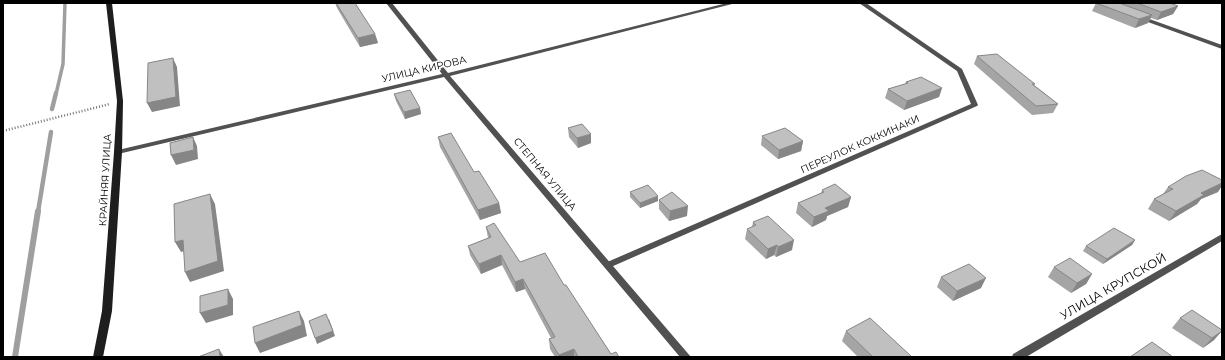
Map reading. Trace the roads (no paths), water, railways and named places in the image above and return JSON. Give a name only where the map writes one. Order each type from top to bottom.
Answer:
[{"type":"main road","name":"КРАЙНЯЯ УЛИЦА","points":[[98,357],[107,311],[120,101],[108,3]]},
{"type":"street","name":"СТЕПНАЯ УЛИЦА","points":[[389,3],[446,74],[686,357]]},
{"type":"street","name":"УЛИЦА КИРОВА","points":[[118,152],[446,74],[733,3]]},
{"type":"street","name":"ПЕРЕУЛОК КОККИНАКИ","points":[[608,265],[975,105],[960,70],[862,3]]},
{"type":"street","points":[[1129,13],[1222,47]]},
{"type":"street","name":"УЛИЦА КРУПСКОЙ","points":[[1017,357],[1222,236]]},
{"type":"waterway","points":[[56,94],[63,64],[65,3]]},
{"type":"waterway","points":[[52,109],[56,93]]},
{"type":"waterway","points":[[38,212],[51,132]]},
{"type":"waterway","points":[[15,357],[38,211]]}]
